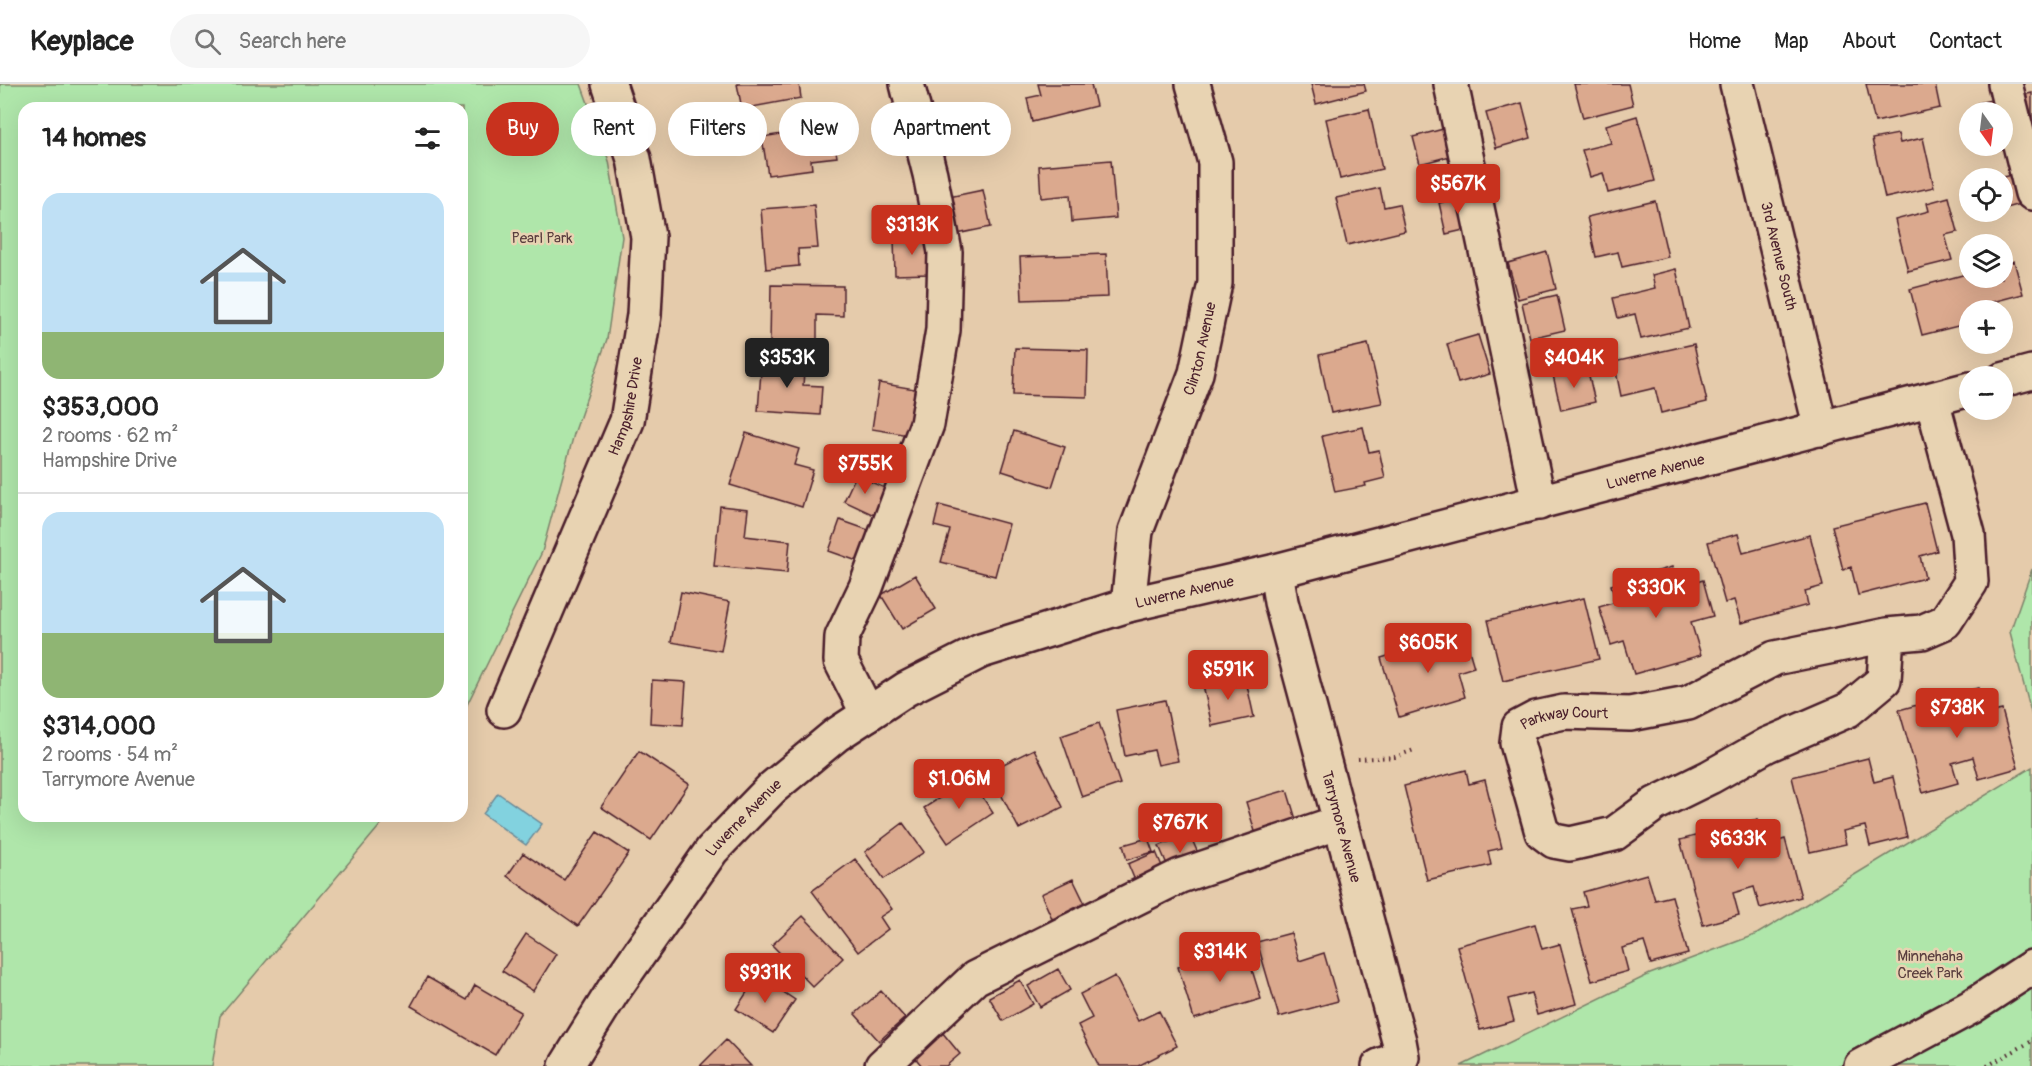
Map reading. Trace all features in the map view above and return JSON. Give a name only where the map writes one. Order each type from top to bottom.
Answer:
[{"type":"street","name":"Hampshire Drive","points":[[504,710],[627,421],[644,315],[648,237],[634,159],[609,84]]},
{"type":"street","points":[[868,714],[841,661],[842,637],[866,587],[927,424],[943,330],[945,252],[930,174],[907,84]]},
{"type":"street","name":"Clinton Avenue","points":[[1128,605],[1136,531],[1196,373],[1215,283],[1215,162],[1193,84]]},
{"type":"street","points":[[1451,84],[1539,502]]},
{"type":"street","name":"3rd Avenue South","points":[[1737,84],[1821,429]]},
{"type":"street","points":[[2005,84],[2032,193]]},
{"type":"street","points":[[2013,377],[2032,372]]},
{"type":"street","name":"Luverne Avenue","points":[[566,1066],[613,991],[712,850],[772,788],[836,735],[906,689],[981,651],[1128,605],[1276,571],[1959,392]]},
{"type":"street","name":"Parkway Court","points":[[1887,634],[1884,680],[1848,710],[1767,745],[1655,804],[1614,834],[1570,844],[1554,841],[1542,832],[1517,744],[1519,727],[1536,718],[1564,712],[1630,714],[1688,703],[1775,658],[1887,634],[1922,632],[1945,622],[1971,582],[1968,534],[1932,400]]},
{"type":"street","name":"Tarrymore Avenue","points":[[1276,571],[1281,602],[1402,1057],[1379,1066]]},
{"type":"street","points":[[882,1066],[975,978],[1180,876],[1341,822]]},
{"type":"street","points":[[1861,1066],[1971,1007],[2032,968]]},
{"type":"path","points":[[1326,768],[1368,757],[1395,757],[1414,750]]},
{"type":"path","points":[[1987,1066],[2032,1041]]},
{"type":"green space","name":"Pearl Park","points":[[0,84],[581,84],[588,102],[571,102],[571,156],[607,156],[622,237],[607,339],[574,434],[542,552],[468,703],[468,102],[18,102],[18,822],[383,822],[220,1016],[212,1066],[0,1066]]},
{"type":"green space","points":[[2032,569],[2032,716],[2010,632]]},
{"type":"green space","name":"Minnehaha Creek Park","points":[[2032,767],[2032,1066],[1461,1066],[1650,974],[1757,934]]},
{"type":"water","points":[[498,793],[542,824],[526,845],[483,814]]},
{"type":"building","points":[[737,84],[799,84],[801,98],[767,104],[767,102],[741,102]]},
{"type":"building","points":[[1038,84],[1091,84],[1096,106],[1032,122],[1027,98],[1041,95]]},
{"type":"building","points":[[1311,84],[1364,84],[1366,91],[1316,104]]},
{"type":"building","points":[[1574,84],[1628,84],[1633,105],[1583,118]]},
{"type":"building","points":[[1866,84],[1935,84],[1940,108],[1875,122]]},
{"type":"building","points":[[2032,93],[2032,123],[2030,124],[2023,95]]},
{"type":"building","points":[[2000,98],[2001,102],[1982,102]]},
{"type":"building","points":[[1522,103],[1531,138],[1496,148],[1486,113]]},
{"type":"building","points":[[1369,109],[1382,169],[1340,179],[1326,119]]},
{"type":"building","points":[[1637,116],[1655,181],[1608,193],[1603,173],[1590,177],[1582,150],[1611,143],[1606,125]]},
{"type":"building","points":[[1447,128],[1454,155],[1420,164],[1413,137]]},
{"type":"building","points":[[779,134],[779,156],[837,157],[811,160],[812,169],[768,175],[765,156],[767,156],[767,136]]},
{"type":"building","points":[[1898,134],[1900,143],[1923,138],[1934,187],[1885,198],[1872,139]]},
{"type":"building","points":[[1111,160],[1116,218],[1072,222],[1070,195],[1041,198],[1039,166]]},
{"type":"building","points":[[2019,173],[2027,202],[2013,206],[2013,174]]},
{"type":"building","points":[[1380,188],[1384,207],[1399,204],[1405,231],[1347,245],[1336,198]]},
{"type":"building","points":[[983,190],[991,227],[952,235],[944,198]]},
{"type":"building","points":[[1470,196],[1477,227],[1446,234],[1439,203]]},
{"type":"building","points":[[1949,197],[1958,232],[1945,235],[1952,260],[1908,271],[1895,220],[1929,211],[1927,203]]},
{"type":"building","points":[[1655,201],[1668,257],[1622,267],[1618,252],[1596,257],[1587,217]]},
{"type":"building","points":[[814,205],[818,248],[798,249],[799,266],[766,269],[761,209]]},
{"type":"building","points":[[894,238],[929,238],[930,274],[895,275]]},
{"type":"building","points":[[1547,252],[1556,289],[1518,299],[1508,263]]},
{"type":"building","points":[[1106,254],[1108,297],[1022,300],[1020,257]]},
{"type":"building","points":[[2013,261],[2023,294],[2000,300],[1959,300],[1959,326],[1922,335],[1910,289],[1959,276],[1959,288],[2013,288]]},
{"type":"building","points":[[1676,269],[1689,328],[1641,339],[1635,314],[1618,318],[1613,298],[1655,288],[1652,275]]},
{"type":"building","points":[[771,285],[843,286],[843,316],[817,315],[817,344],[770,343]]},
{"type":"building","points":[[1557,295],[1565,330],[1530,338],[1522,303]]},
{"type":"building","points":[[1478,335],[1490,374],[1458,383],[1447,344]]},
{"type":"building","points":[[1368,344],[1382,403],[1331,413],[1319,355]]},
{"type":"building","points":[[1694,344],[1707,402],[1661,413],[1655,388],[1621,396],[1614,362]]},
{"type":"building","points":[[1015,348],[1088,350],[1087,397],[1013,395]]},
{"type":"building","points":[[762,358],[805,361],[803,385],[822,386],[820,415],[758,411]]},
{"type":"building","points":[[1587,367],[1595,402],[1561,410],[1553,375]]},
{"type":"building","points":[[879,383],[915,389],[908,435],[872,429]]},
{"type":"building","points":[[1363,427],[1369,452],[1379,450],[1385,478],[1365,483],[1366,486],[1335,492],[1322,436]]},
{"type":"building","points":[[1014,431],[1065,447],[1052,487],[1002,471]]},
{"type":"building","points":[[746,433],[799,449],[794,465],[813,470],[802,507],[730,485]]},
{"type":"building","points":[[856,475],[887,489],[874,515],[844,501]]},
{"type":"building","points":[[1925,503],[1937,551],[1920,556],[1925,578],[1858,595],[1851,567],[1843,570],[1832,526]]},
{"type":"building","points":[[939,505],[1009,524],[995,576],[941,562],[950,530],[934,526]]},
{"type":"building","points":[[720,506],[748,509],[745,536],[790,541],[787,573],[714,566]]},
{"type":"building","points":[[840,520],[871,531],[860,562],[829,551]]},
{"type":"building","points":[[1738,534],[1743,553],[1810,535],[1823,586],[1805,591],[1808,605],[1741,623],[1734,600],[1725,603],[1708,542]]},
{"type":"building","points":[[1672,567],[1678,588],[1703,580],[1713,616],[1691,622],[1701,655],[1634,674],[1624,641],[1611,645],[1599,607],[1616,602],[1611,585]]},
{"type":"building","points":[[915,575],[936,609],[902,629],[881,595]]},
{"type":"building","points":[[681,592],[730,602],[721,651],[671,642]]},
{"type":"building","points":[[1584,598],[1599,659],[1503,681],[1488,620]]},
{"type":"building","points":[[1464,633],[1474,667],[1458,672],[1465,697],[1399,717],[1381,658]]},
{"type":"building","points":[[1245,676],[1254,717],[1212,726],[1203,685]]},
{"type":"building","points":[[652,680],[686,682],[683,725],[650,723]]},
{"type":"building","points":[[1978,688],[1985,714],[2002,710],[2018,768],[1979,779],[1973,757],[1952,763],[1958,783],[1923,793],[1899,710]]},
{"type":"building","points":[[1165,700],[1178,761],[1158,765],[1154,750],[1125,756],[1116,710]]},
{"type":"building","points":[[1099,723],[1120,784],[1082,797],[1061,736]]},
{"type":"building","points":[[1034,749],[1063,807],[1019,829],[989,771]]},
{"type":"building","points":[[639,751],[689,784],[651,840],[601,807]]},
{"type":"building","points":[[1868,758],[1874,782],[1893,777],[1907,837],[1870,846],[1865,826],[1843,831],[1846,844],[1810,852],[1792,777]]},
{"type":"building","points":[[1466,770],[1469,784],[1485,780],[1502,848],[1488,851],[1491,865],[1427,880],[1404,786]]},
{"type":"building","points":[[970,778],[993,813],[948,843],[924,808]]},
{"type":"building","points":[[1287,790],[1298,826],[1257,838],[1246,802]]},
{"type":"building","points":[[1758,819],[1765,845],[1785,839],[1801,897],[1760,908],[1754,887],[1733,893],[1739,915],[1703,925],[1680,840]]},
{"type":"building","points":[[903,823],[924,852],[884,879],[865,852]]},
{"type":"building","points":[[597,832],[629,853],[578,926],[507,876],[523,853],[564,880]]},
{"type":"building","points":[[1189,833],[1202,862],[1172,876],[1159,846]]},
{"type":"building","points":[[1148,838],[1153,852],[1127,860],[1123,845]]},
{"type":"building","points":[[1156,852],[1167,878],[1139,890],[1128,864]]},
{"type":"building","points":[[855,859],[892,909],[880,917],[888,929],[858,952],[812,891]]},
{"type":"building","points":[[1647,874],[1655,900],[1672,896],[1688,954],[1651,964],[1644,942],[1622,948],[1628,971],[1592,981],[1572,909],[1587,906],[1583,892]]},
{"type":"building","points":[[1073,879],[1088,910],[1055,925],[1041,894]]},
{"type":"building","points":[[803,916],[843,958],[813,987],[772,945]]},
{"type":"building","points":[[1535,924],[1542,949],[1560,944],[1576,1004],[1537,1015],[1531,993],[1508,999],[1514,1021],[1480,1030],[1457,946]]},
{"type":"building","points":[[1291,933],[1299,961],[1324,953],[1338,1001],[1279,1017],[1257,942]]},
{"type":"building","points":[[526,934],[556,954],[533,991],[502,971]]},
{"type":"building","points":[[1245,947],[1261,999],[1194,1019],[1178,967]]},
{"type":"building","points":[[1058,969],[1070,990],[1040,1007],[1028,986]]},
{"type":"building","points":[[758,975],[795,1000],[773,1033],[736,1009]]},
{"type":"building","points":[[1115,976],[1138,1021],[1159,1011],[1177,1046],[1138,1066],[1099,1066],[1078,1025],[1092,1018],[1080,994]]},
{"type":"building","points":[[427,977],[467,1000],[475,985],[521,1012],[495,1055],[411,1006]]},
{"type":"building","points":[[1020,980],[1033,1004],[1003,1021],[989,997]]},
{"type":"building","points":[[881,991],[905,1018],[879,1041],[855,1014]]},
{"type":"building","points":[[942,1032],[960,1054],[946,1066],[922,1066],[913,1055]]},
{"type":"building","points":[[726,1040],[751,1066],[700,1066]]}]
